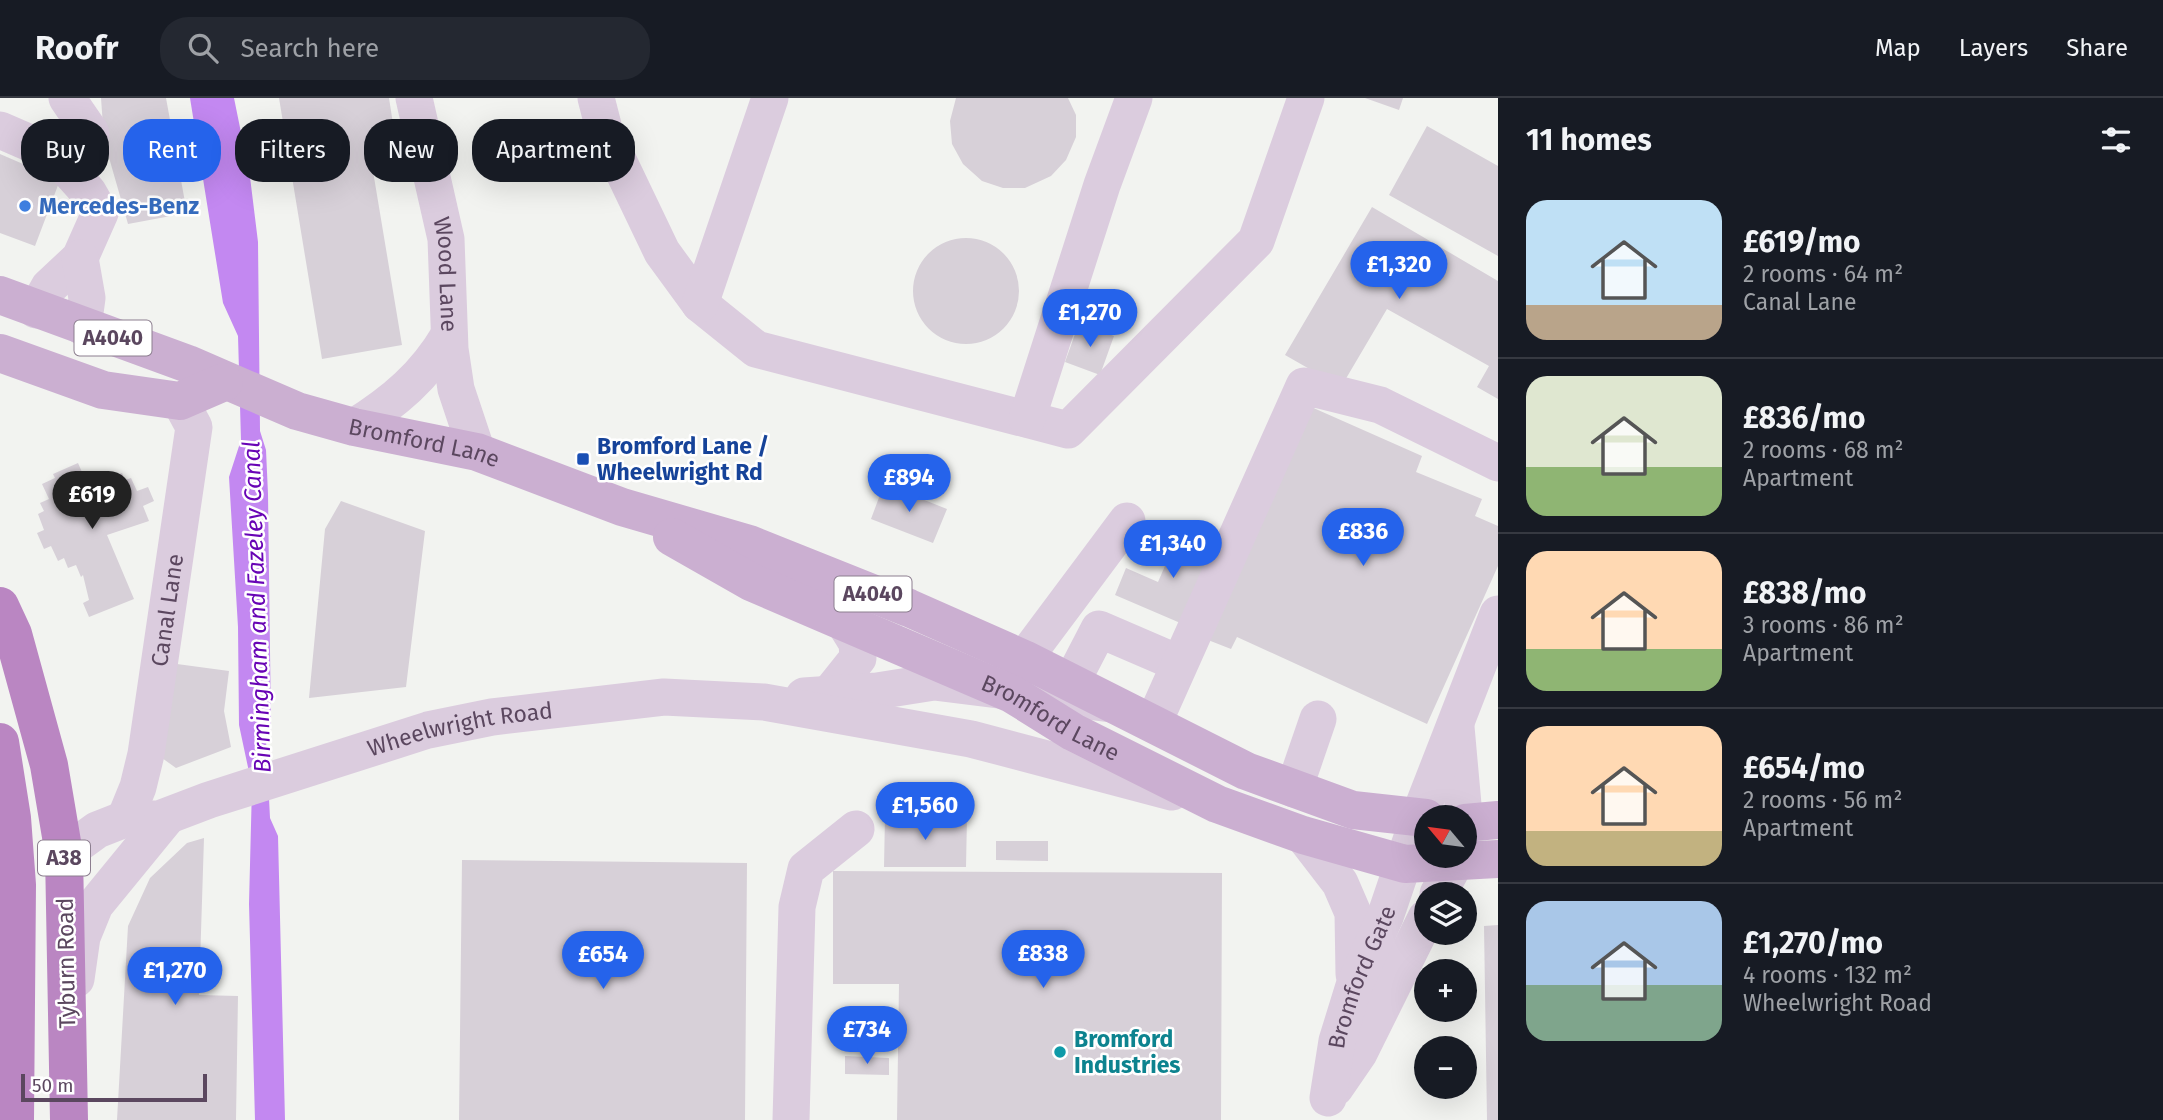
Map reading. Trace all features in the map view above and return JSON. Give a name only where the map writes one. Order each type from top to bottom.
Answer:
[{"type":"highway","name":"Tyburn Road","points":[[0,606],[13,634],[49,765],[64,854],[69,1120]]},
{"type":"highway","name":"Tyburn Road","points":[[1,758],[18,885],[15,1116]]},
{"type":"highway","points":[[15,1116],[33,1057],[41,884],[64,854]]},
{"type":"highway","points":[[52,1120],[68,1031]]},
{"type":"main road","name":"Bromford Lane","points":[[0,295],[188,364],[297,411],[354,427],[477,452],[622,507],[749,544],[1018,676],[1073,732],[1217,804],[1303,835],[1405,864],[1414,861]]},
{"type":"main road","name":"A4040","points":[[0,353],[103,390],[187,414]]},
{"type":"main road","points":[[187,414],[225,382]]},
{"type":"main road","name":"Bromford Lane","points":[[622,507],[751,582],[844,622],[1018,676],[1072,683],[1245,771],[1353,810],[1414,817]]},
{"type":"main road","name":"Bromford Lane","points":[[1477,835],[1498,820]]},
{"type":"main road","name":"Bromford Lane","points":[[1477,853],[1498,859]]},
{"type":"street","points":[[67,98],[81,119]]},
{"type":"street","name":"Wood Lane","points":[[414,98],[446,239],[449,335],[456,389],[477,452]]},
{"type":"street","points":[[596,98],[606,133],[662,252],[699,304],[756,349],[1068,430],[1256,241],[1306,98]]},
{"type":"street","points":[[699,304],[770,98]]},
{"type":"street","points":[[1027,419],[1102,185],[1134,98]]},
{"type":"street","points":[[0,130],[21,139]]},
{"type":"street","points":[[36,310],[49,288],[80,258],[100,213],[77,182]]},
{"type":"street","points":[[80,258],[87,298],[83,327]]},
{"type":"street","points":[[354,427],[391,404],[431,365],[449,335]]},
{"type":"street","points":[[1153,724],[1304,386],[1380,405],[1498,463]]},
{"type":"street","name":"Canal Lane","points":[[125,819],[138,787],[146,754],[187,414]]},
{"type":"street","points":[[1018,676],[1127,521]]},
{"type":"street","name":"Bromford Gate","points":[[1426,805],[1455,722],[1498,614]]},
{"type":"street","points":[[830,692],[858,658],[857,643],[844,622]]},
{"type":"street","points":[[1072,683],[1099,629],[1164,657]]},
{"type":"street","points":[[764,702],[830,692],[877,691],[934,682],[1018,676],[1114,704]]},
{"type":"street","name":"Wheelwright Road","points":[[64,854],[97,831],[125,819],[167,817],[209,800],[428,730],[492,717],[664,697],[764,702]]},
{"type":"street","points":[[764,702],[971,739],[1217,804]]},
{"type":"street","points":[[1294,789],[1318,719]]},
{"type":"street","points":[[1455,722],[1457,805]]},
{"type":"street","name":"Wheelwright Road","points":[[68,1031],[82,937],[95,905],[167,817]]},
{"type":"street","points":[[791,1120],[797,907],[806,869],[856,828]]},
{"type":"street","points":[[1303,835],[1340,883],[1353,913],[1354,986]]},
{"type":"street","name":"Bromford Gate","points":[[1323,1109],[1337,1041],[1354,986],[1414,840]]},
{"type":"street","name":"Bromford Gate","points":[[1323,1109],[1359,1054],[1414,942]]},
{"type":"water","name":"Birmingham and Fazeley Canal","points":[[190,98],[234,98],[238,119],[235,119],[235,182],[251,182],[258,242],[260,431],[266,450],[268,494],[271,728],[266,740],[270,818],[278,836],[285,1120],[255,1120],[249,904],[252,786],[239,725],[238,627],[229,477],[241,440],[238,336],[223,303],[204,182],[221,182],[221,119],[193,119]]},
{"type":"building","points":[[101,98],[166,98],[170,119],[123,119],[123,182],[181,182],[187,213],[128,224],[109,158],[109,119],[102,119]]},
{"type":"building","points":[[279,98],[389,98],[392,119],[364,119],[364,182],[375,182],[402,345],[322,359],[293,182],[350,182],[350,119],[282,119]]},
{"type":"building","points":[[956,98],[1068,98],[1076,115],[1076,137],[1066,160],[1051,176],[1025,188],[1003,188],[982,181],[963,164],[952,144],[950,121]]},
{"type":"building","points":[[1365,98],[1403,98],[1399,110]]},
{"type":"building","points":[[1427,126],[1498,166],[1498,256],[1389,195]]},
{"type":"building","name":"Mercedes-Benz","points":[[0,154],[21,163],[21,182],[59,182],[35,246],[0,233]]},
{"type":"building","points":[[1372,207],[1498,281],[1498,399],[1477,387],[1489,366],[1387,309],[1341,387],[1285,355]]},
{"type":"building","points":[[966,238],[986,242],[1004,253],[1015,271],[1019,291],[1015,311],[1004,329],[986,340],[966,344],[946,340],[928,329],[917,311],[913,291],[917,271],[928,253],[946,242]]},
{"type":"building","points":[[1079,323],[1114,336],[1100,375],[1065,362]]},
{"type":"building","points":[[1309,406],[1422,456],[1416,472],[1482,499],[1475,516],[1498,526],[1498,566],[1427,724],[1237,637],[1231,649],[1208,640]]},
{"type":"building","points":[[78,463],[92,495],[113,487],[109,478],[122,473],[125,480],[131,478],[137,491],[148,487],[154,501],[143,506],[149,521],[107,535],[134,599],[89,617],[83,603],[89,600],[83,575],[81,577],[76,565],[68,568],[64,558],[58,561],[51,546],[44,549],[37,533],[44,530],[38,514],[44,511],[40,503],[49,499],[42,484],[55,478],[53,474]]},
{"type":"building","points":[[884,484],[947,509],[933,543],[871,519]]},
{"type":"building","points":[[341,501],[425,531],[406,687],[309,698],[325,529]]},
{"type":"building","points":[[1181,529],[1219,546],[1185,625],[1115,595],[1126,568],[1158,582]]},
{"type":"building","points":[[177,664],[229,671],[224,711],[231,747],[176,768],[162,758]]},
{"type":"building","points":[[885,816],[967,817],[966,867],[884,867]]},
{"type":"building","points":[[204,838],[199,995],[238,996],[236,1120],[117,1120],[128,926],[150,878],[187,843]]},
{"type":"building","points":[[996,841],[1048,841],[1048,861],[996,860]]},
{"type":"building","points":[[462,860],[747,863],[745,1120],[459,1120]]},
{"type":"building","name":"Bromford Industries","points":[[833,871],[1222,873],[1221,1120],[897,1120],[899,984],[833,984]]},
{"type":"building","points":[[1498,925],[1498,1120],[1487,1120],[1484,926]]},
{"type":"building","points":[[845,1056],[889,1058],[889,1075],[845,1074]]},
{"type":"place","name":"Mercedes-Benz","points":[[25,206]]},
{"type":"place","name":"Bromford Lane / Wheelwright Rd","points":[[583,459]]},
{"type":"place","name":"Bromford Industries","points":[[1060,1052]]}]
